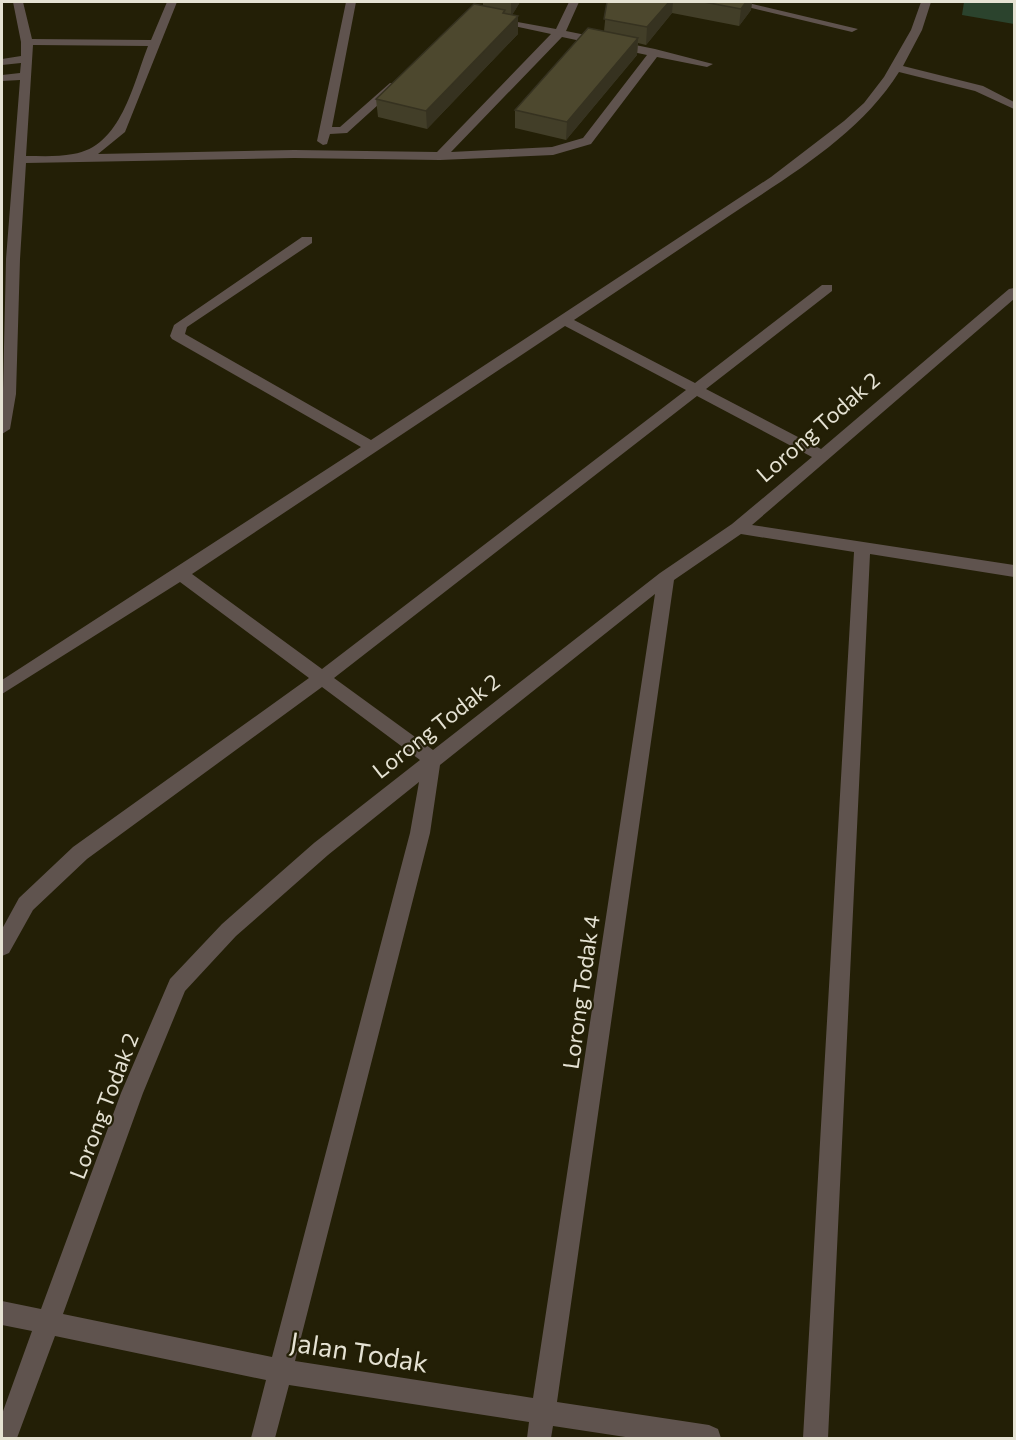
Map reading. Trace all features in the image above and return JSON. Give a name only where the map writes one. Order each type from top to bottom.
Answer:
[{"type":"street","points":[[2,429],[9,394],[13,259],[27,60],[27,42],[18,2]]},
{"type":"street","points":[[75,158],[93,152],[118,132],[172,2]]},
{"type":"street","points":[[294,154],[323,141],[351,2]]},
{"type":"street","points":[[440,156],[560,32],[574,2]]},
{"type":"street","points":[[732,2],[852,29]]},
{"type":"street","points":[[2,688],[180,574],[775,180],[861,114],[896,68],[923,15],[926,2]]},
{"type":"street","points":[[480,16],[708,64]]},
{"type":"street","points":[[27,42],[156,43]]},
{"type":"street","points":[[20,160],[294,154],[440,156],[553,151],[587,141],[655,52]]},
{"type":"street","points":[[2,62],[27,60]]},
{"type":"street","points":[[896,68],[979,88],[1014,106]]},
{"type":"street","points":[[2,78],[26,76]]},
{"type":"street","points":[[326,131],[343,130],[351,125],[402,78]]},
{"type":"street","points":[[307,240],[181,325],[177,336],[372,447]]},
{"type":"street","points":[[2,947],[26,904],[80,853],[322,678],[698,390],[827,288]]},
{"type":"street","name":"Lorong Todak 2","points":[[5,1438],[50,1321],[132,1093],[177,986],[237,922],[321,849],[432,759],[666,577],[738,528],[1014,292]]},
{"type":"street","points":[[564,320],[821,455]]},
{"type":"street","points":[[738,528],[1014,571]]},
{"type":"street","points":[[816,1438],[862,549]]},
{"type":"street","points":[[180,574],[432,759],[420,833],[263,1438]]},
{"type":"street","name":"Lorong Todak 4","points":[[539,1438],[666,577]]},
{"type":"street","name":"Jalan Todak","points":[[2,1312],[281,1371],[709,1438]]},
{"type":"green space","points":[[964,2],[1014,2],[1014,24],[962,15]]},
{"type":"building","points":[[607,2],[669,2],[647,27],[604,19]]},
{"type":"building","points":[[704,2],[746,2],[741,9]]},
{"type":"building","points":[[474,4],[505,10],[503,13],[518,16],[426,111],[376,99]]},
{"type":"building","points":[[588,28],[638,38],[567,122],[515,110]]}]
